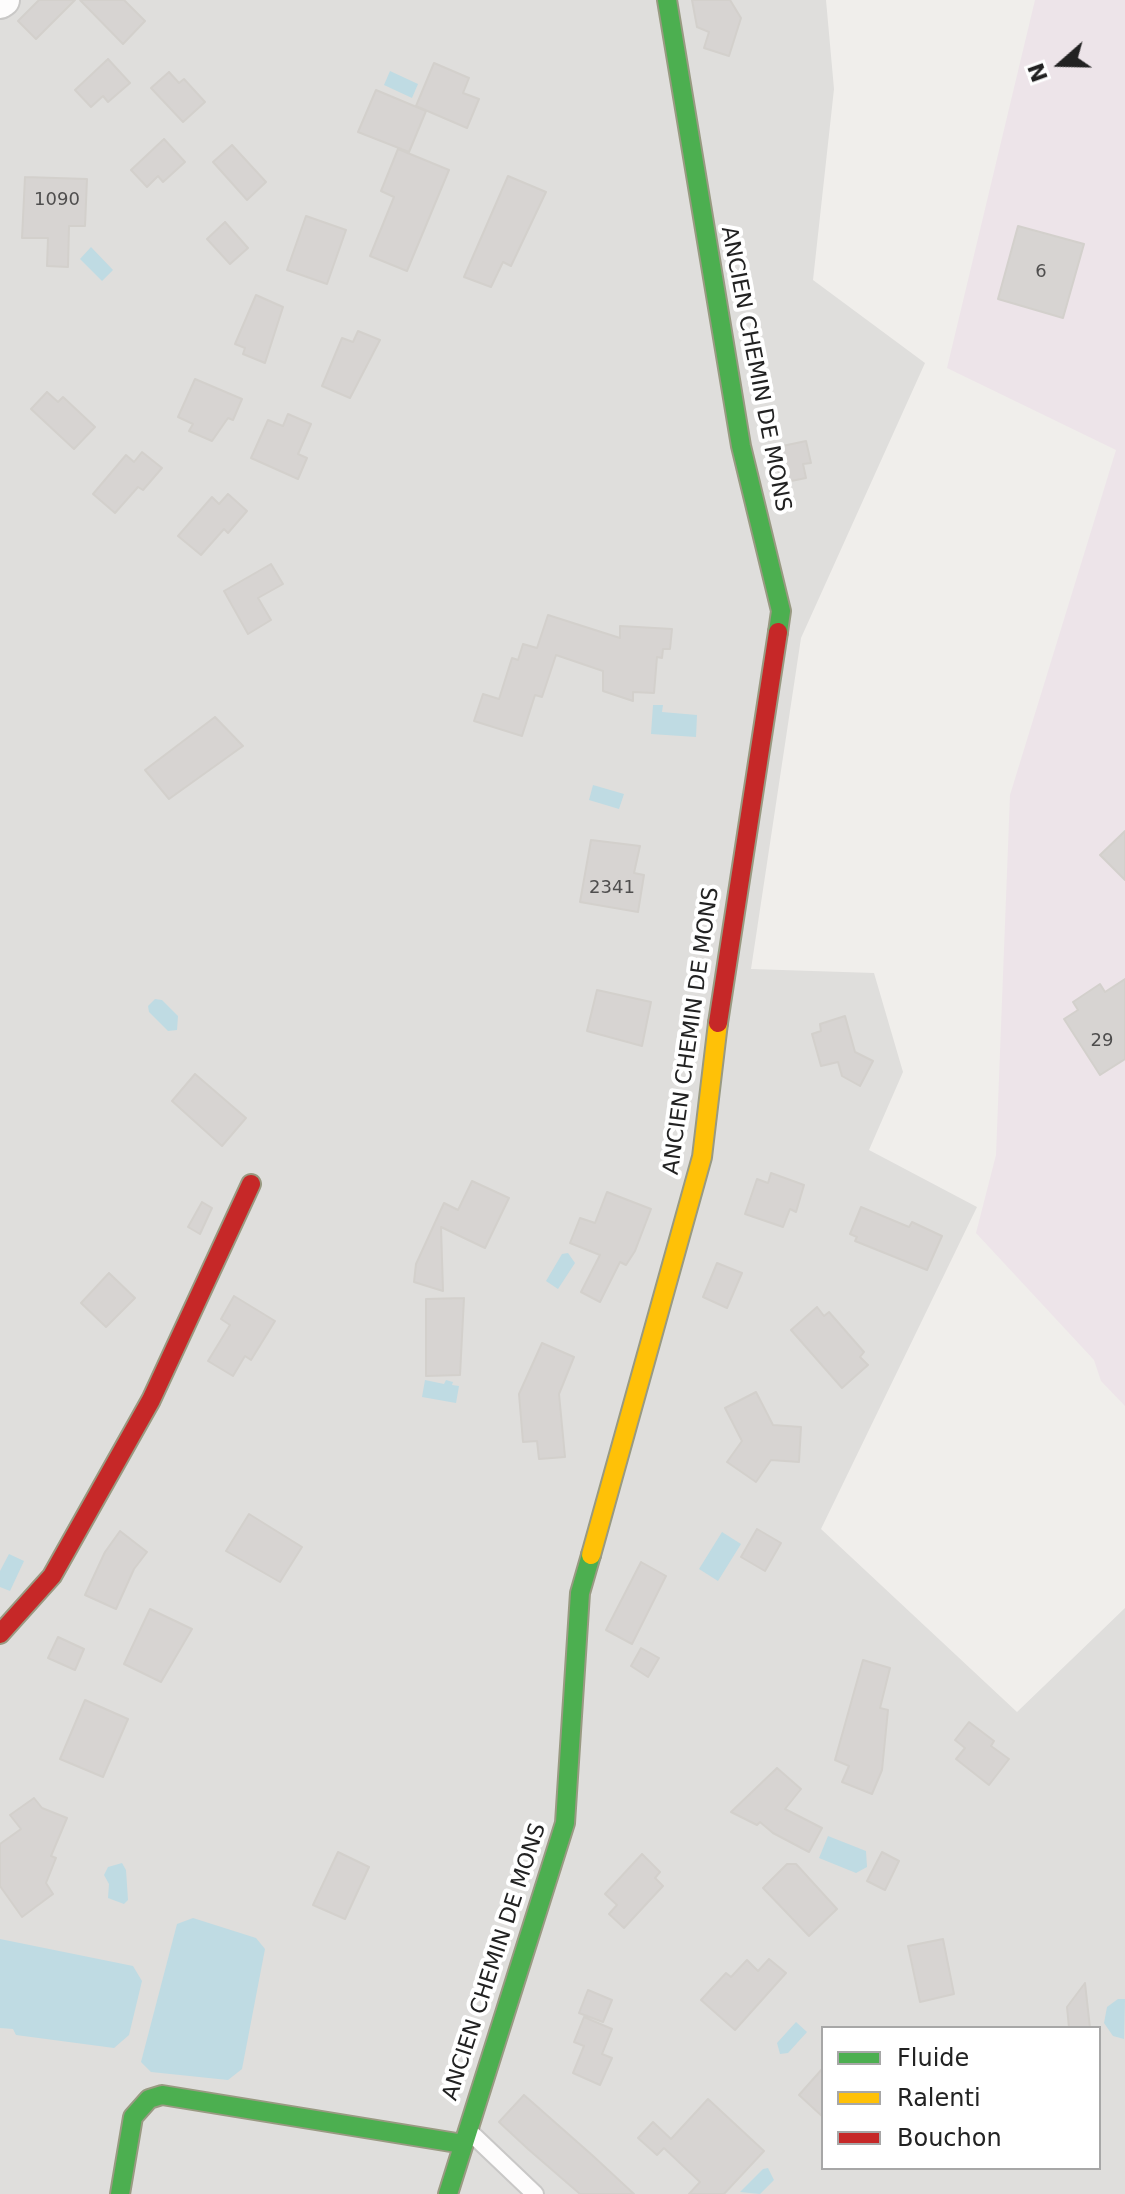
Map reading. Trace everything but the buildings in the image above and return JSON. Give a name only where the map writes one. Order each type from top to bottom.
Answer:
[{"type":"street","name":"ANCIEN CHEMIN DE MONS","points":[[448,2194],[565,1823],[580,1593],[702,1157],[724,971],[781,611],[741,446],[667,0]]},
{"type":"street","points":[[0,1634],[52,1576],[151,1400],[251,1184]]},
{"type":"street","points":[[120,2194],[133,2117],[149,2099],[162,2095],[465,2137]]},
{"type":"lane","points":[[465,2137],[535,2194]]},
{"type":"shaded area","points":[[0,0],[826,0],[834,89],[813,280],[925,363],[801,638],[751,969],[874,973],[903,1072],[869,1150],[977,1207],[821,1529],[1017,1712],[1125,1608],[1125,2194],[0,2194]]},
{"type":"shaded area","points":[[1035,0],[1125,0],[1125,1406],[1101,1381],[1094,1360],[976,1233],[996,1155],[1010,795],[1116,450],[947,368]]},
{"type":"water","points":[[390,71],[418,84],[412,98],[384,85]]},
{"type":"water","points":[[91,247],[113,270],[102,281],[80,259]]},
{"type":"water","points":[[653,705],[663,705],[662,712],[697,715],[696,737],[651,734]]},
{"type":"water","points":[[593,785],[624,794],[619,809],[589,800]]},
{"type":"water","points":[[155,999],[162,1000],[178,1016],[177,1030],[168,1031],[149,1012],[148,1006]]},
{"type":"water","points":[[568,1253],[575,1263],[558,1289],[546,1281],[562,1254]]},
{"type":"water","points":[[425,1380],[444,1384],[446,1380],[459,1386],[456,1403],[422,1397]]},
{"type":"water","points":[[722,1532],[741,1544],[718,1581],[699,1569]]},
{"type":"water","points":[[9,1554],[24,1561],[10,1591],[0,1587],[0,1571]]},
{"type":"water","points":[[828,1836],[866,1851],[867,1867],[856,1873],[819,1858]]},
{"type":"water","points":[[122,1863],[126,1870],[128,1900],[124,1904],[108,1898],[109,1884],[104,1875],[108,1867]]},
{"type":"water","points":[[193,1918],[256,1938],[265,1949],[242,2069],[228,2080],[151,2072],[141,2062],[177,1924]]},
{"type":"water","points":[[0,1939],[133,1966],[142,1981],[129,2035],[114,2048],[16,2035],[13,2029],[0,2028]]},
{"type":"water","points":[[1118,1999],[1125,1999],[1124,2039],[1113,2036],[1104,2023],[1107,2007]]},
{"type":"water","points":[[796,2022],[807,2032],[788,2053],[780,2054],[777,2043]]},
{"type":"water","points":[[768,2168],[774,2180],[760,2194],[740,2192],[763,2169]]},
{"type":"traffic: fast","points":[[667,0],[741,446],[781,611],[778,632]]},
{"type":"traffic: fast","points":[[448,2194],[565,1823],[580,1593],[591,1555]]},
{"type":"traffic: fast","points":[[120,2194],[133,2117],[149,2099],[162,2095],[463,2144]]},
{"type":"traffic: slow","points":[[591,1555],[702,1157],[718,1023]]},
{"type":"traffic: jam","points":[[718,1023],[778,632]]},
{"type":"traffic: jam","points":[[0,1634],[52,1576],[151,1400],[251,1184]]}]
